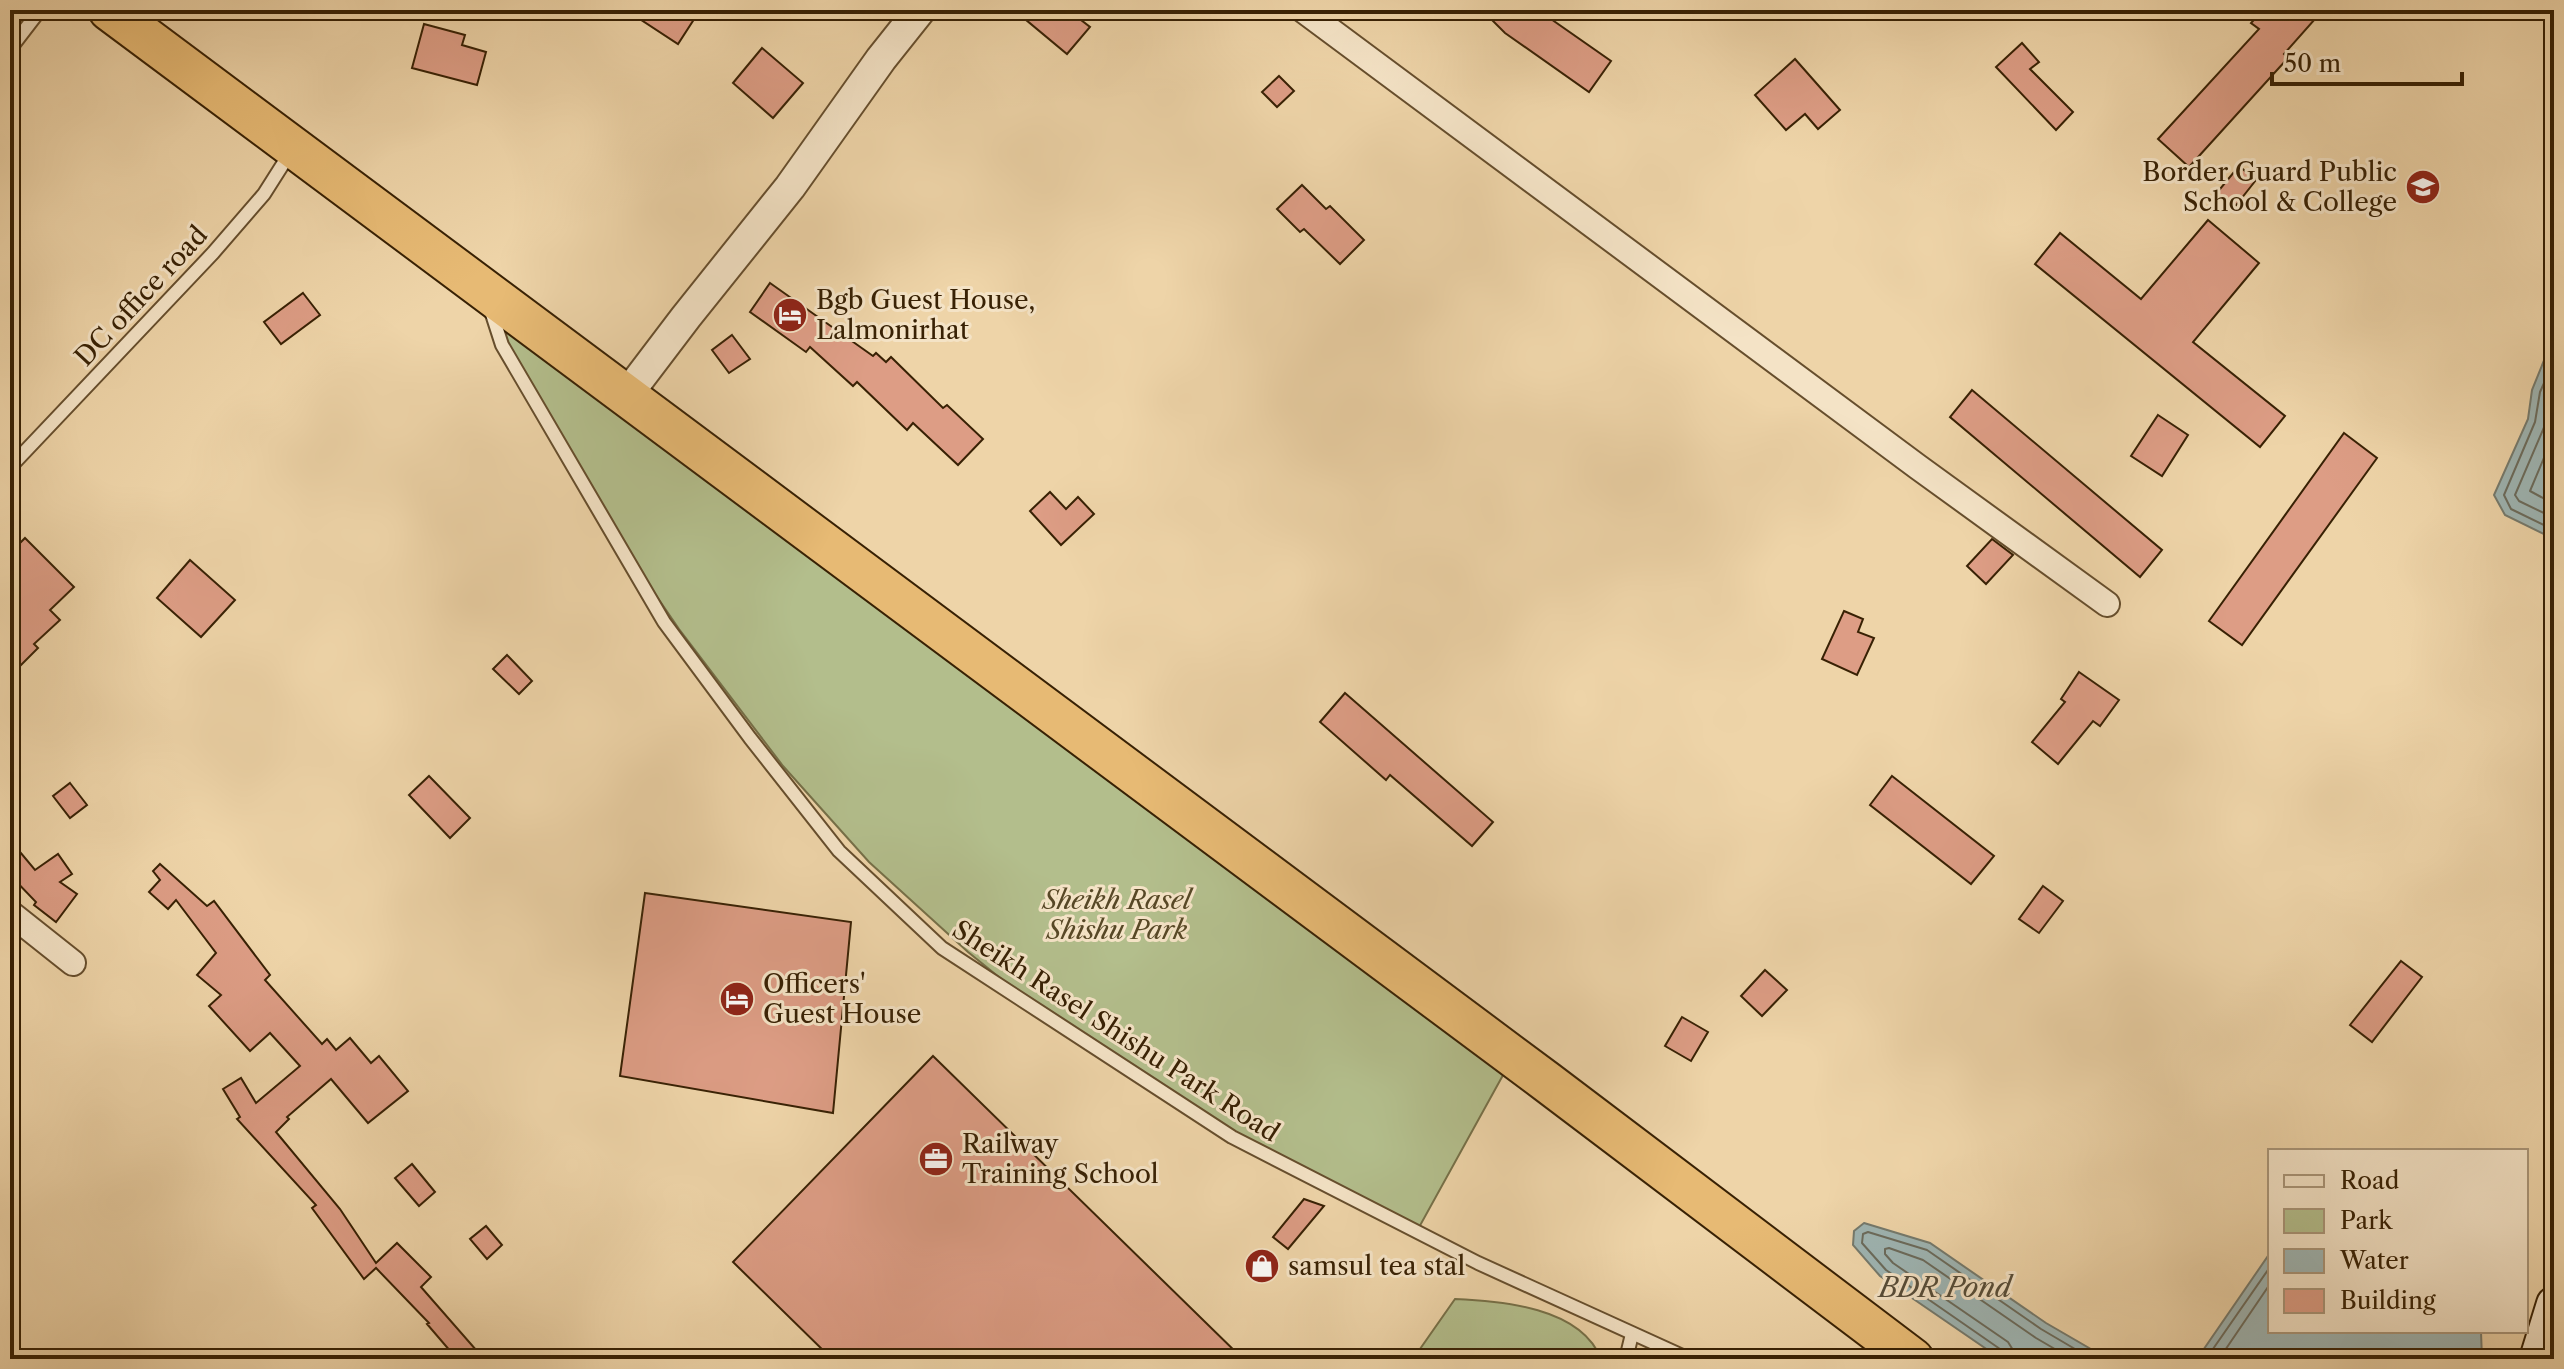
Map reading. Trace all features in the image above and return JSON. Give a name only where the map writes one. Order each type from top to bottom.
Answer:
[{"type":"highway","points":[[109,10],[1536,1074],[1913,1359]]},
{"type":"main road","points":[[2537,1359],[2554,1304]]},
{"type":"street","points":[[626,396],[790,187],[881,59],[920,10]]},
{"type":"street","points":[[1303,10],[1905,458],[2107,604]]},
{"type":"street","points":[[10,913],[73,963]]},
{"type":"lane","points":[[10,49],[40,10]]},
{"type":"lane","name":"DC office road","points":[[10,458],[15,462],[213,253],[264,194],[294,148]]},
{"type":"lane","name":"Sheikh Rasel Shishu Park Road","points":[[484,290],[502,345],[664,622],[839,851],[942,948],[1232,1137],[1478,1263],[1689,1359]]},
{"type":"lane","points":[[1626,1359],[1632,1334]]},
{"type":"green space","name":"Sheikh Rasel Shishu Park","points":[[484,290],[1513,1057],[1417,1231],[1221,1131],[1053,1021],[968,952],[869,862],[783,766],[679,629],[601,515],[502,345]]},
{"type":"green space","points":[[1455,1299],[1516,1305],[1558,1318],[1576,1328],[1591,1342],[1601,1359],[1413,1359]]},
{"type":"water","points":[[2547,353],[2554,353],[2554,539],[2505,515],[2494,495],[2528,419],[2532,390]]},
{"type":"water","name":"BDR Pond","points":[[1864,1223],[1930,1243],[2046,1323],[2108,1359],[2001,1359],[1880,1276],[1853,1245],[1854,1231]]},
{"type":"water","points":[[2268,1256],[2268,1333],[2481,1333],[2482,1359],[2197,1359]]},
{"type":"building","points":[[626,10],[700,10],[678,44]]},
{"type":"building","points":[[1014,10],[1068,10],[1090,27],[1067,54]]},
{"type":"building","points":[[1482,10],[1538,10],[1611,61],[1589,92],[1505,33]]},
{"type":"building","points":[[2263,10],[2323,10],[2284,54],[2288,58],[2189,167],[2158,139],[2259,29],[2251,23]]},
{"type":"building","points":[[424,24],[465,35],[462,45],[486,52],[477,85],[412,68]]},
{"type":"building","points":[[2022,43],[2039,62],[2030,69],[2073,112],[2056,130],[1996,67]]},
{"type":"building","points":[[762,48],[803,83],[773,118],[733,83]]},
{"type":"building","points":[[1795,59],[1840,110],[1818,129],[1805,114],[1786,130],[1755,95]]},
{"type":"building","points":[[1279,76],[1294,91],[1277,107],[1262,92]]},
{"type":"building","points":[[2239,166],[2256,180],[2233,209],[2215,195]]},
{"type":"building","points":[[1302,185],[1326,209],[1330,206],[1364,240],[1340,264],[1304,229],[1300,232],[1277,209]]},
{"type":"building","points":[[2208,220],[2259,263],[2193,342],[2285,416],[2260,447],[2035,264],[2060,233],[2141,299]]},
{"type":"building","points":[[770,283],[873,356],[876,353],[886,362],[891,357],[943,408],[947,405],[983,439],[958,465],[913,423],[907,430],[857,382],[853,386],[810,347],[806,352],[750,312]]},
{"type":"building","points":[[303,293],[320,315],[281,344],[264,322]]},
{"type":"building","points":[[732,335],[750,359],[729,373],[712,350]]},
{"type":"building","points":[[1972,390],[2162,550],[2140,577],[1950,417]]},
{"type":"building","points":[[2158,415],[2188,435],[2162,476],[2131,456]]},
{"type":"building","points":[[2344,433],[2377,458],[2242,645],[2209,621]]},
{"type":"building","points":[[1050,492],[1066,509],[1078,497],[1094,514],[1061,545],[1030,511]]},
{"type":"building","points":[[25,538],[74,587],[50,610],[60,620],[34,644],[38,648],[10,676],[10,602],[19,594],[10,584],[10,553]]},
{"type":"building","points":[[1992,539],[2013,555],[1986,584],[1967,566]]},
{"type":"building","points":[[190,560],[235,600],[201,637],[157,598]]},
{"type":"building","points":[[1844,611],[1863,619],[1858,632],[1874,638],[1857,675],[1822,659]]},
{"type":"building","points":[[507,655],[532,681],[519,694],[493,669]]},
{"type":"building","points":[[2079,672],[2119,700],[2100,726],[2093,721],[2058,764],[2032,742],[2065,702],[2061,699]]},
{"type":"building","points":[[1345,693],[1493,822],[1472,846],[1390,775],[1386,780],[1320,722]]},
{"type":"building","points":[[429,776],[470,818],[450,838],[409,795]]},
{"type":"building","points":[[1892,776],[1994,856],[1971,884],[1870,805]]},
{"type":"building","points":[[70,783],[87,805],[70,818],[53,796]]},
{"type":"building","points":[[10,840],[35,870],[58,854],[72,874],[60,882],[77,894],[56,922],[34,905],[36,902],[10,875]]},
{"type":"building","points":[[160,864],[207,906],[214,901],[270,975],[265,980],[322,1044],[327,1039],[336,1050],[350,1038],[371,1063],[379,1056],[408,1091],[368,1123],[331,1079],[287,1117],[289,1119],[276,1132],[340,1209],[376,1263],[397,1243],[431,1277],[421,1287],[484,1359],[457,1359],[429,1323],[376,1268],[364,1279],[312,1208],[316,1205],[237,1119],[240,1117],[223,1089],[241,1078],[256,1103],[300,1066],[270,1033],[250,1051],[209,1006],[221,995],[197,975],[216,953],[176,900],[168,909],[149,892],[160,880],[153,871]]},
{"type":"building","points":[[2043,886],[2063,901],[2039,933],[2019,919]]},
{"type":"building","name":"Officers' Guest House","points":[[645,893],[851,922],[833,1113],[620,1076]]},
{"type":"building","points":[[2401,961],[2422,977],[2372,1042],[2350,1025]]},
{"type":"building","points":[[1765,970],[1787,990],[1762,1016],[1741,996]]},
{"type":"building","points":[[1682,1017],[1708,1032],[1691,1061],[1665,1046]]},
{"type":"building","name":"Railway Training School","points":[[933,1056],[1243,1359],[832,1359],[733,1262]]},
{"type":"building","points":[[412,1164],[435,1192],[419,1206],[395,1178]]},
{"type":"building","points":[[1304,1199],[1324,1206],[1288,1249],[1273,1237]]},
{"type":"building","points":[[486,1226],[502,1245],[487,1259],[470,1239]]},
{"type":"place","name":"Border Guard Public School & College","points":[[2423,187]]},
{"type":"place","name":"Bgb Guest House, Lalmonirhat","points":[[790,315]]},
{"type":"place","name":"Officers' Guest House","points":[[737,999]]},
{"type":"place","name":"Railway Training School","points":[[936,1159]]},
{"type":"place","name":"samsul tea stal","points":[[1262,1266]]}]
